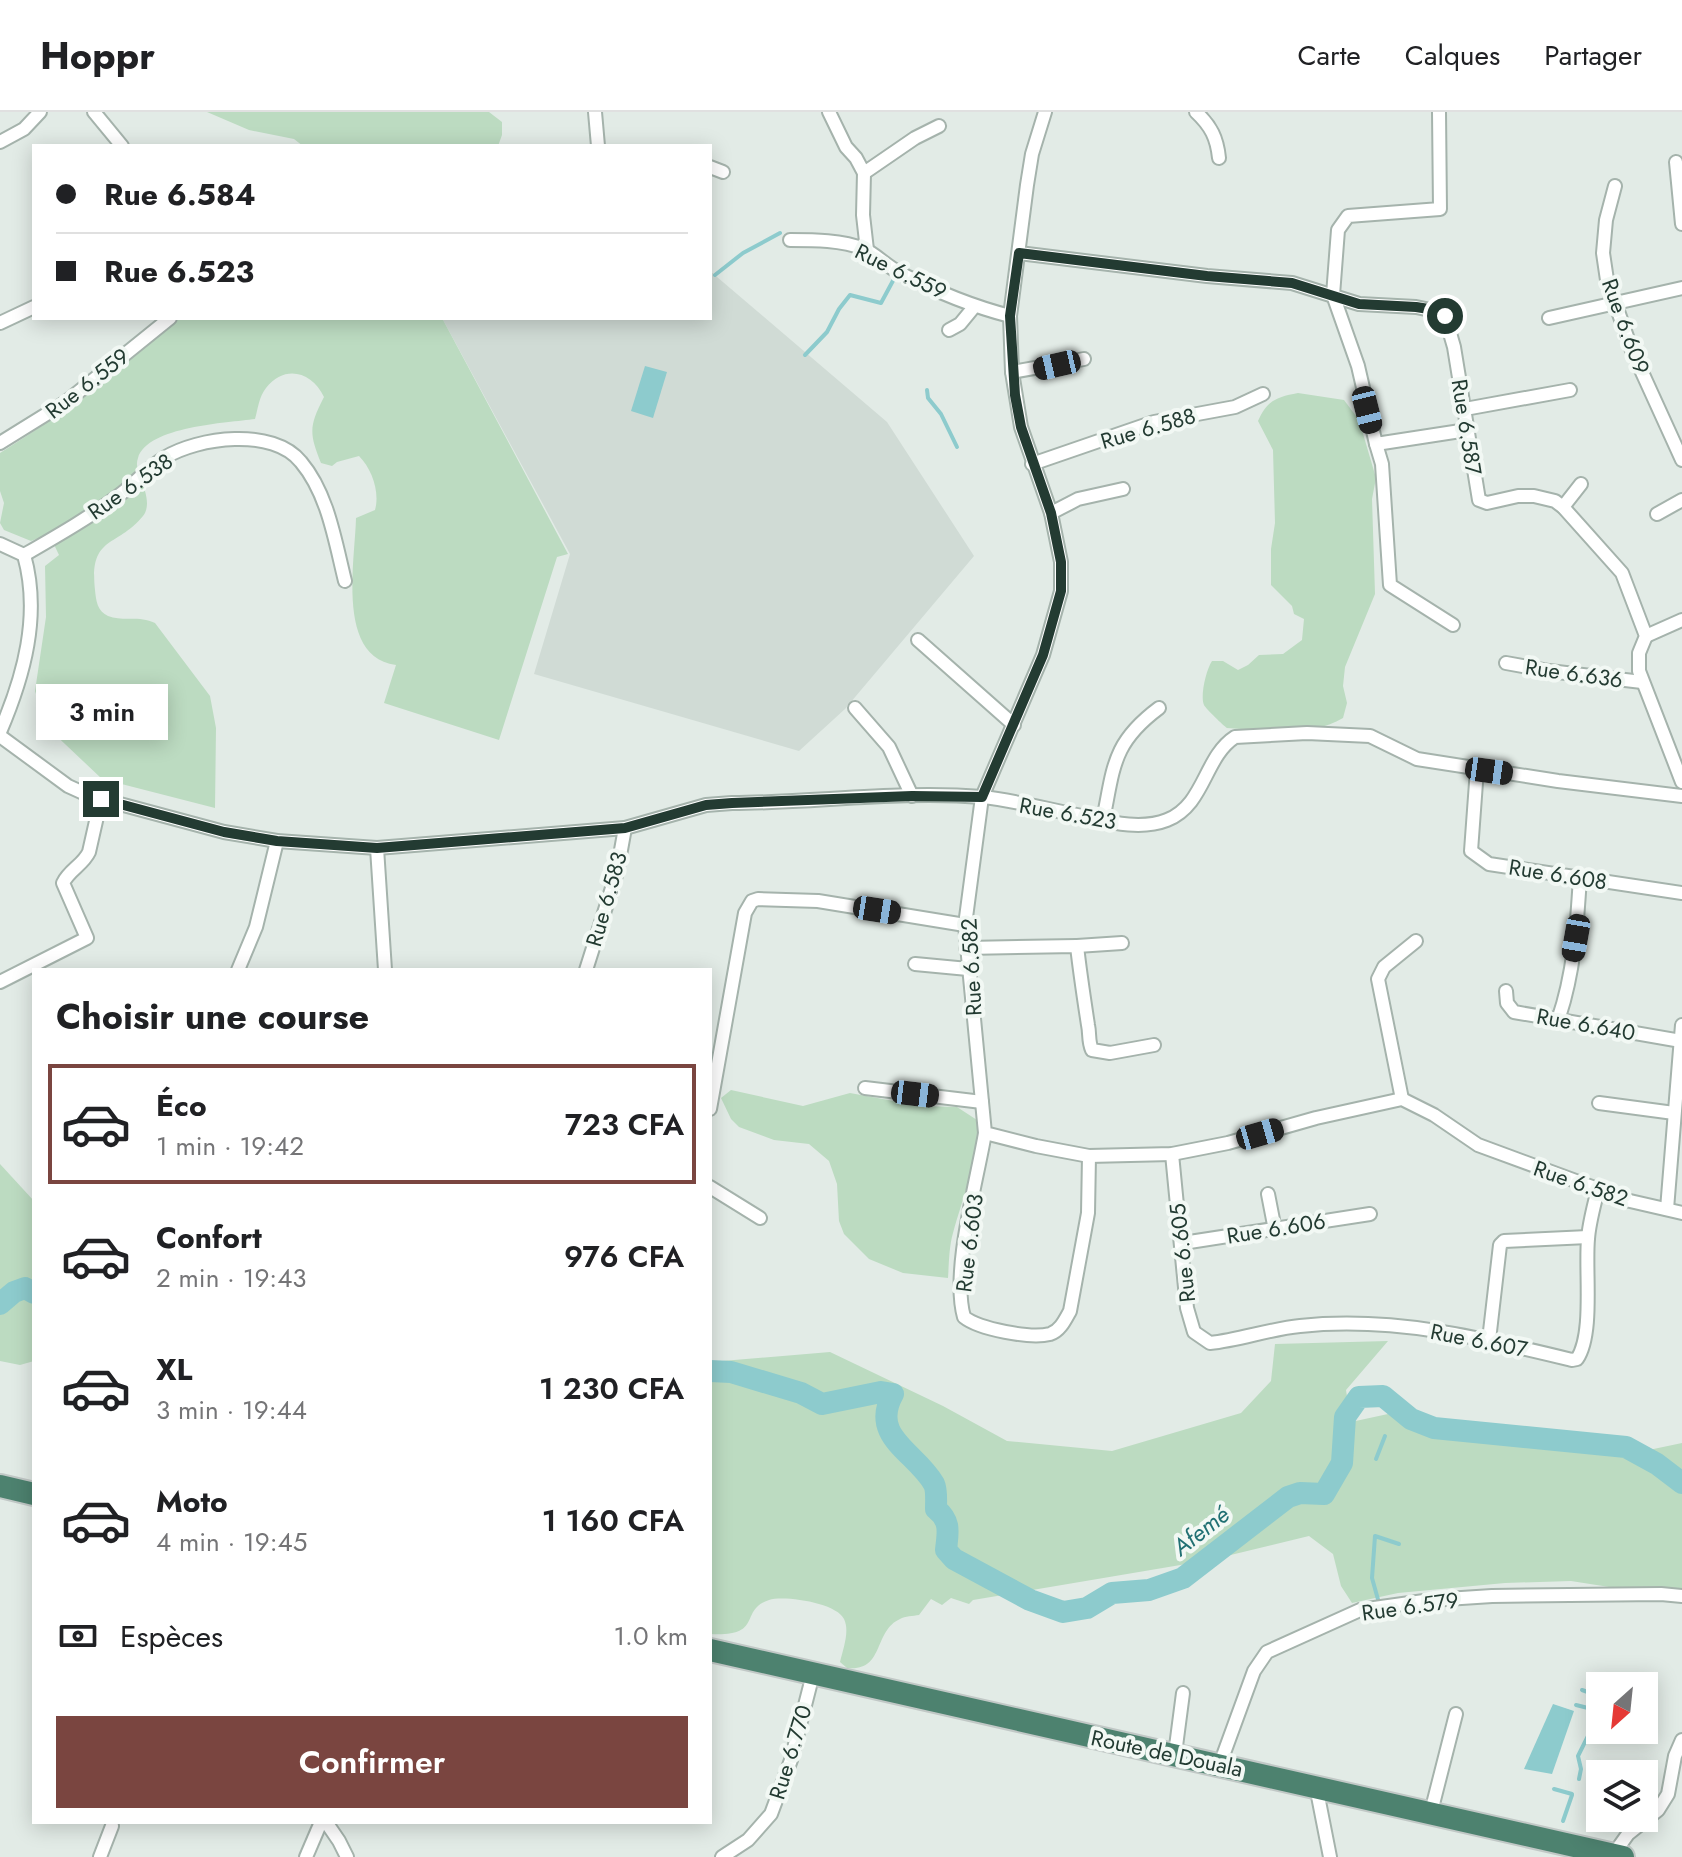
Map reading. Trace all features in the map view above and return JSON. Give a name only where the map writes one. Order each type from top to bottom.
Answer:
[{"type":"highway","points":[[0,1486],[32,1494]]},
{"type":"highway","name":"Route de Douala","points":[[712,1650],[1618,1856]]},
{"type":"street","points":[[0,142],[24,129],[40,112]]},
{"type":"street","points":[[94,112],[120,144]]},
{"type":"street","points":[[595,112],[598,144]]},
{"type":"street","points":[[829,112],[846,147],[864,173],[863,215],[867,250]]},
{"type":"street","name":"Rue 6.582","points":[[985,1133],[965,925],[982,797],[1043,655],[1061,591],[1061,562],[1051,513],[1021,427],[1012,372],[1010,316],[1032,154],[1045,112]]},
{"type":"street","points":[[1196,112],[1209,125],[1219,158]]},
{"type":"street","points":[[1439,112],[1440,209],[1348,216],[1343,219],[1338,230],[1333,295],[1358,366],[1382,464],[1390,585],[1453,625]]},
{"type":"street","points":[[864,173],[915,138],[939,126]]},
{"type":"street","points":[[1676,162],[1682,224]]},
{"type":"street","points":[[712,168],[723,172]]},
{"type":"street","name":"Rue 6.609","points":[[1615,186],[1606,220],[1603,253],[1607,280],[1631,348],[1682,460]]},
{"type":"street","name":"Rue 6.559","points":[[790,240],[841,243],[867,250],[892,269],[974,307],[1010,316]]},
{"type":"street","points":[[1019,253],[1207,276],[1272,280],[1333,295]]},
{"type":"street","points":[[1549,318],[1682,288]]},
{"type":"street","name":"Rue 6.587","points":[[1333,295],[1359,304],[1416,307],[1445,316],[1452,337],[1477,490],[1482,503],[1534,496],[1555,501],[1563,507]]},
{"type":"street","points":[[949,330],[960,324],[974,307]]},
{"type":"street","points":[[0,323],[32,308]]},
{"type":"street","name":"Rue 6.559","points":[[0,443],[66,402],[168,320]]},
{"type":"street","points":[[1012,372],[1084,359]]},
{"type":"street","points":[[1465,409],[1570,390]]},
{"type":"street","name":"Rue 6.588","points":[[1032,464],[1154,422],[1235,407],[1263,394]]},
{"type":"street","points":[[1376,444],[1467,430]]},
{"type":"street","name":"Rue 6.538","points":[[24,555],[121,494],[165,457],[207,443],[234,439],[261,440],[281,447],[300,459],[315,483],[326,509],[345,581]]},
{"type":"street","points":[[1581,484],[1563,507],[1622,573],[1646,636],[1639,653],[1642,682],[1682,782]]},
{"type":"street","points":[[1051,513],[1078,499],[1123,489]]},
{"type":"street","points":[[1657,514],[1682,500]]},
{"type":"street","points":[[0,544],[24,555],[32,594],[22,676],[0,734]]},
{"type":"street","points":[[1646,636],[1662,632],[1682,620]]},
{"type":"street","points":[[918,640],[1014,725]]},
{"type":"street","name":"Rue 6.636","points":[[1506,663],[1560,673],[1642,682]]},
{"type":"street","points":[[855,708],[889,747],[912,796]]},
{"type":"street","points":[[1103,820],[1115,760],[1138,724],[1159,708]]},
{"type":"street","name":"Rue 6.523","points":[[0,734],[68,786],[101,799],[224,832],[277,841],[377,848],[625,828],[706,805],[912,796],[982,797],[1103,820],[1152,824],[1169,820],[1195,798],[1225,743],[1235,737],[1307,733],[1370,736],[1417,759],[1682,796]]},
{"type":"street","name":"Rue 6.608","points":[[1477,769],[1471,851],[1489,864],[1682,893]]},
{"type":"street","points":[[0,982],[87,938],[63,883],[67,874],[85,860],[89,852],[101,799]]},
{"type":"street","name":"Rue 6.583","points":[[587,968],[617,872],[625,828]]},
{"type":"street","points":[[239,968],[256,927],[277,841]]},
{"type":"street","points":[[377,848],[385,968]]},
{"type":"street","points":[[1558,1020],[1576,938],[1580,877]]},
{"type":"street","points":[[712,1098],[745,913],[752,901],[818,901],[965,925]]},
{"type":"street","points":[[985,1133],[1089,1156],[1172,1154],[1402,1099],[1378,979],[1384,967],[1416,941]]},
{"type":"street","points":[[966,948],[1122,943]]},
{"type":"street","points":[[1077,946],[1082,1000],[1092,1050],[1110,1053],[1154,1045]]},
{"type":"street","points":[[915,964],[968,969]]},
{"type":"street","name":"Rue 6.640","points":[[1506,991],[1507,1003],[1514,1012],[1681,1041]]},
{"type":"street","points":[[1667,1209],[1677,1143],[1674,1113],[1682,1025]]},
{"type":"street","points":[[865,1088],[982,1102]]},
{"type":"street","name":"Rue 6.582","points":[[1402,1099],[1434,1115],[1478,1145],[1630,1201],[1682,1213]]},
{"type":"street","points":[[1599,1103],[1674,1113]]},
{"type":"street","name":"Rue 6.603","points":[[985,1133],[964,1253],[961,1305],[964,1317],[982,1327],[1035,1335],[1052,1334],[1063,1323],[1070,1311],[1088,1213],[1089,1156]]},
{"type":"street","name":"Rue 6.605","points":[[1172,1154],[1190,1319],[1194,1332],[1210,1343]]},
{"type":"street","points":[[712,1188],[760,1218]]},
{"type":"street","name":"Rue 6.607","points":[[1210,1343],[1234,1341],[1297,1326],[1382,1324],[1489,1340],[1577,1359],[1584,1342],[1588,1237],[1598,1189]]},
{"type":"street","points":[[1268,1194],[1275,1230]]},
{"type":"street","name":"Rue 6.606","points":[[1183,1243],[1370,1214]]},
{"type":"street","points":[[1489,1340],[1500,1245],[1504,1241],[1588,1237]]},
{"type":"street","name":"Rue 6.579","points":[[1220,1764],[1254,1671],[1267,1652],[1360,1610],[1492,1596],[1682,1596]]},
{"type":"street","name":"Rue 6.770","points":[[722,1857],[748,1840],[771,1814],[791,1760],[813,1674]]},
{"type":"street","points":[[1175,1754],[1183,1693]]},
{"type":"street","points":[[1431,1812],[1456,1714]]},
{"type":"street","points":[[1618,1856],[1628,1834],[1658,1810],[1668,1794],[1675,1756],[1682,1740]]},
{"type":"street","points":[[1316,1786],[1330,1857]]},
{"type":"street","points":[[306,1857],[323,1824]]},
{"type":"street","points":[[326,1824],[347,1857]]},
{"type":"street","points":[[100,1857],[112,1826]]},
{"type":"shaded area","points":[[712,273],[887,422],[974,556],[845,709],[799,751],[534,674],[570,554],[443,320],[712,320]]},
{"type":"green space","points":[[207,112],[489,112],[502,122],[499,144],[300,144],[294,139],[249,130]]},
{"type":"green space","points":[[177,320],[443,320],[568,554],[557,557],[499,740],[384,703],[396,665],[377,658],[364,645],[353,605],[356,518],[375,510],[374,481],[359,456],[332,466],[321,463],[312,430],[324,397],[313,382],[298,374],[273,380],[260,399],[255,419],[190,428],[157,439],[145,447],[137,464],[147,508],[133,526],[107,544],[96,560],[95,590],[101,611],[114,618],[143,619],[155,623],[210,696],[216,728],[215,808],[102,779],[47,727],[35,691],[46,617],[45,566],[59,555],[49,534],[31,541],[4,530],[0,523],[4,503],[0,491],[0,453],[48,422]]},
{"type":"green space","points":[[1298,393],[1344,400],[1359,420],[1376,478],[1372,499],[1375,594],[1345,667],[1343,686],[1347,703],[1343,718],[1301,730],[1227,728],[1203,701],[1204,683],[1212,661],[1223,661],[1238,670],[1259,655],[1283,654],[1302,640],[1304,619],[1294,614],[1292,606],[1271,585],[1275,523],[1273,450],[1258,421],[1273,401]]},
{"type":"green space","points":[[731,1090],[803,1106],[850,1093],[921,1106],[957,1107],[977,1120],[973,1163],[952,1238],[948,1278],[903,1273],[869,1259],[844,1234],[839,1221],[837,1184],[829,1161],[809,1144],[774,1140],[739,1127],[731,1119],[721,1098]]},
{"type":"green space","points":[[0,1164],[32,1199],[32,1362],[20,1365],[0,1361]]},
{"type":"green space","points":[[1388,1341],[1346,1390],[1351,1422],[1388,1414],[1433,1434],[1593,1453],[1625,1455],[1682,1443],[1682,1597],[1675,1602],[1571,1581],[1505,1583],[1398,1593],[1352,1603],[1341,1586],[1333,1554],[1309,1536],[1210,1560],[973,1600],[969,1604],[951,1598],[942,1605],[931,1599],[919,1615],[902,1618],[892,1625],[868,1664],[859,1668],[847,1668],[840,1662],[846,1634],[844,1619],[831,1609],[810,1602],[769,1600],[754,1610],[745,1627],[727,1634],[712,1634],[712,1362],[830,1352],[943,1406],[1007,1441],[1112,1451],[1241,1413],[1271,1381],[1275,1344]]},
{"type":"water","points":[[645,366],[667,372],[653,418],[631,411]]},
{"type":"water","points":[[1553,1704],[1574,1711],[1552,1774],[1524,1769]]},
{"type":"waterway","points":[[715,275],[743,253],[780,233]]},
{"type":"waterway","points":[[805,355],[827,332],[850,295],[881,303],[895,277]]},
{"type":"waterway","points":[[927,390],[928,398],[941,414],[957,447]]},
{"type":"waterway","name":"Afemé","points":[[0,1304],[14,1292],[25,1288],[32,1292]]},
{"type":"waterway","name":"Afemé","points":[[712,1371],[731,1372],[801,1393],[822,1404],[881,1392],[893,1394],[887,1409],[887,1422],[898,1443],[934,1484],[936,1509],[947,1527],[946,1550],[954,1559],[1030,1600],[1063,1612],[1087,1608],[1112,1593],[1149,1590],[1183,1578],[1288,1497],[1300,1493],[1324,1494],[1342,1463],[1345,1417],[1359,1397],[1383,1396],[1411,1419],[1434,1428],[1626,1447],[1657,1464],[1682,1483]]},
{"type":"waterway","points":[[1376,1459],[1385,1436]]},
{"type":"waterway","points":[[1379,1603],[1372,1578],[1375,1536],[1399,1544]]},
{"type":"waterway","points":[[1582,1690],[1586,1691]]},
{"type":"waterway","points":[[1576,1705],[1586,1708]]},
{"type":"waterway","points":[[1579,1779],[1581,1769],[1578,1756],[1586,1740]]},
{"type":"waterway","points":[[1554,1789],[1572,1794]]},
{"type":"waterway","points":[[1563,1821],[1572,1795]]},
{"type":"route","points":[[101,799],[224,832],[277,841],[377,848],[625,828],[706,805],[912,796],[982,797],[1043,655],[1061,591],[1061,562],[1051,513],[1021,427],[1012,372],[1010,316],[1019,253],[1292,283],[1359,304],[1416,307],[1435,310],[1445,316]]}]
